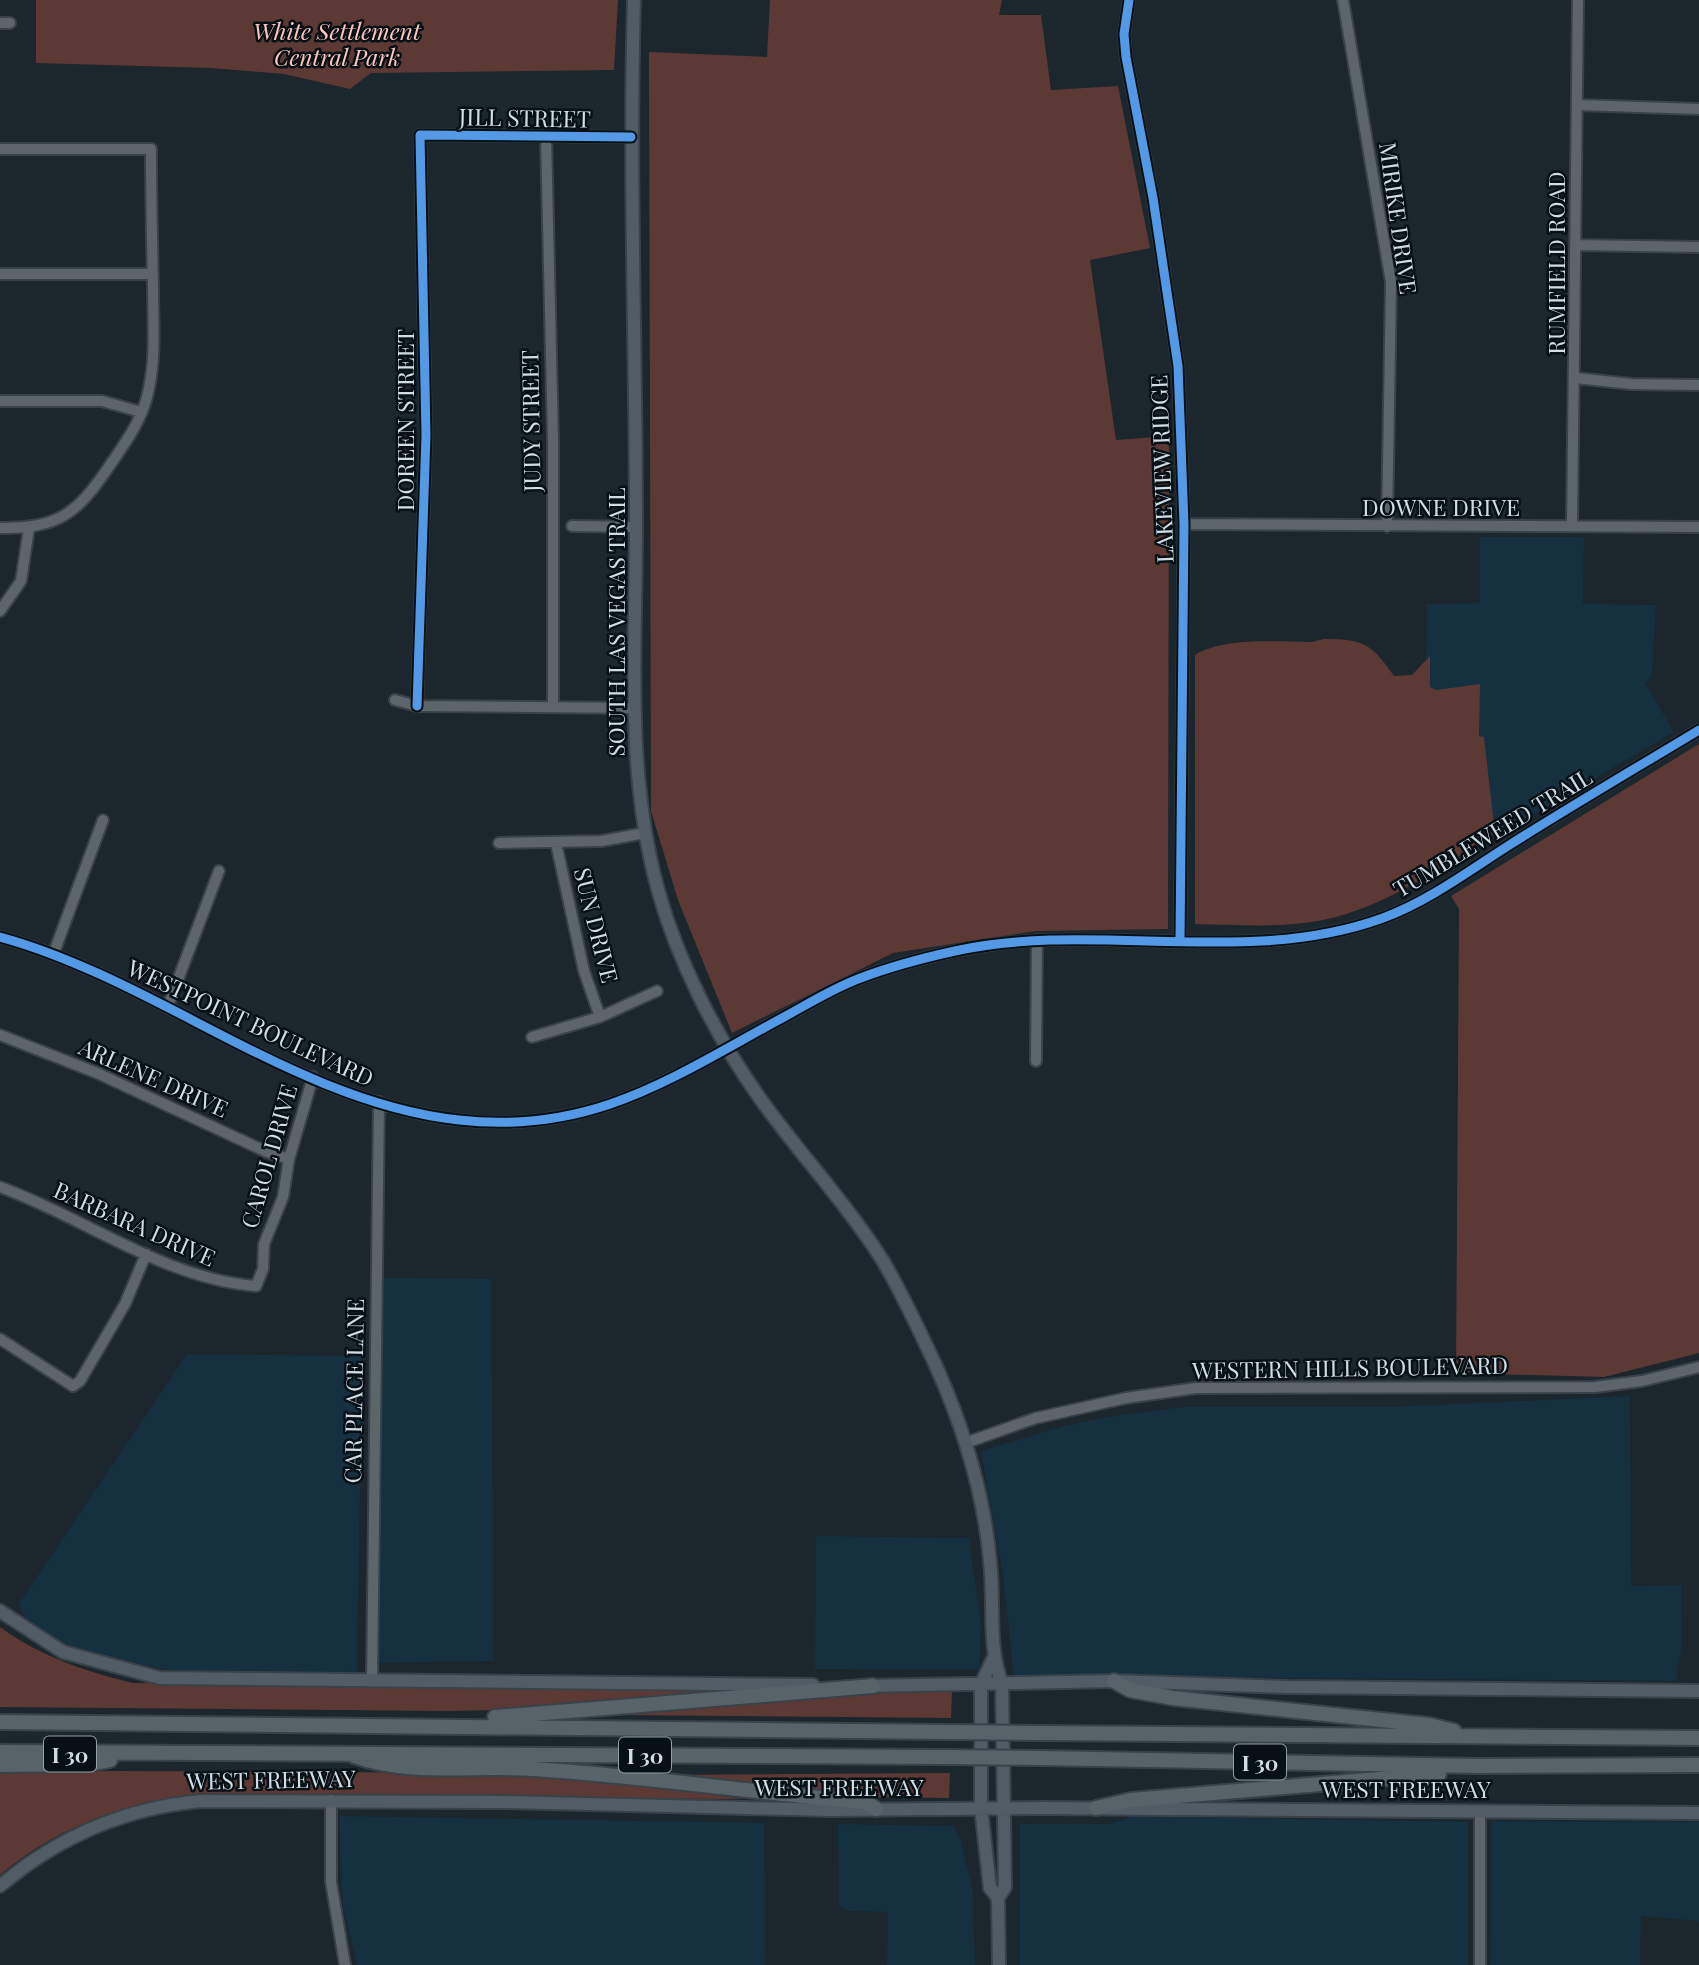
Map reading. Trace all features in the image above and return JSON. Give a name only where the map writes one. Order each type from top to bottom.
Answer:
[{"type":"highway","points":[[1114,1681],[1130,1690],[1173,1698],[1429,1725],[1475,1737]]},
{"type":"highway","points":[[462,1726],[486,1717],[873,1686]]},
{"type":"highway","name":"I 30","points":[[0,1722],[1699,1738]]},
{"type":"highway","name":"WEST FREEWAY","points":[[0,1752],[139,1755],[343,1752],[947,1757],[1479,1766],[1699,1765]]},
{"type":"highway","points":[[343,1752],[382,1766],[532,1769],[586,1773],[744,1792],[866,1802],[876,1809]]},
{"type":"highway","points":[[0,1765],[89,1764],[139,1755]]},
{"type":"highway","points":[[1096,1808],[1131,1800],[1441,1774],[1479,1766]]},
{"type":"main road","name":"SOUTH LAS VEGAS TRAIL","points":[[634,0],[631,137],[636,527],[632,708],[645,833],[670,929],[728,1047],[758,1095],[809,1159],[884,1263],[934,1363],[965,1443],[991,1563],[993,1659],[1002,1684],[1004,1887],[998,1898]]},
{"type":"main road","points":[[0,1611],[63,1652],[160,1678],[873,1686],[1114,1681],[1287,1687],[1699,1691]]},
{"type":"main road","name":"SOUTH LAS VEGAS TRAIL","points":[[981,1684],[993,1659]]},
{"type":"main road","points":[[981,1684],[981,1808],[990,1888],[998,1898],[999,1965]]},
{"type":"main road","name":"WEST FREEWAY","points":[[0,1886],[26,1864],[78,1832],[153,1807],[201,1801],[331,1800],[876,1809],[1699,1813]]},
{"type":"street","name":"LAKEVIEW RIDGE","points":[[1129,0],[1124,34],[1126,57],[1153,198],[1177,353],[1184,524],[1180,941]]},
{"type":"street","name":"MIRIKE DRIVE","points":[[1343,0],[1391,282],[1387,527]]},
{"type":"street","name":"RUMFIELD ROAD","points":[[1572,526],[1576,378],[1578,0]]},
{"type":"street","points":[[1578,105],[1699,109]]},
{"type":"street","name":"JILL STREET","points":[[420,135],[631,137]]},
{"type":"street","name":"DOREEN STREET","points":[[417,706],[426,435],[420,135]]},
{"type":"street","name":"JUDY STREET","points":[[546,136],[553,441],[553,706]]},
{"type":"street","points":[[0,149],[150,149],[154,353],[149,390],[135,428],[92,492],[76,509],[55,522],[29,528],[0,528]]},
{"type":"street","points":[[1576,245],[1699,247]]},
{"type":"street","points":[[0,274],[152,274]]},
{"type":"street","points":[[1576,378],[1631,384],[1699,385]]},
{"type":"street","points":[[0,401],[102,401],[141,412]]},
{"type":"street","name":"DOWNE DRIVE","points":[[1184,524],[1699,527]]},
{"type":"street","points":[[572,526],[636,527]]},
{"type":"street","points":[[0,611],[21,581],[29,528]]},
{"type":"street","points":[[394,700],[417,706],[632,708]]},
{"type":"street","name":"TUMBLEWEED TRAIL","points":[[728,1047],[856,980],[956,950],[1037,940],[1298,938],[1343,931],[1391,915],[1426,897],[1699,730]]},
{"type":"street","points":[[53,955],[103,820]]},
{"type":"street","points":[[499,844],[601,841],[645,833]]},
{"type":"street","name":"SUN DRIVE","points":[[555,843],[584,971],[600,1017]]},
{"type":"street","points":[[168,1006],[219,871]]},
{"type":"street","name":"WESTPOINT BOULEVARD","points":[[0,937],[53,955],[168,1006],[313,1077],[379,1102],[460,1120],[521,1123],[553,1120],[619,1103],[653,1089],[728,1047]]},
{"type":"street","points":[[1036,1061],[1037,940]]},
{"type":"street","points":[[533,1037],[600,1017],[657,991]]},
{"type":"street","name":"ARLENE DRIVE","points":[[0,1035],[97,1073],[267,1152],[289,1159]]},
{"type":"street","name":"CAROL DRIVE","points":[[256,1286],[263,1269],[264,1244],[283,1197],[289,1159],[313,1077]]},
{"type":"street","name":"CAR PLACE LANE","points":[[372,1681],[379,1102]]},
{"type":"street","name":"BARBARA DRIVE","points":[[0,1187],[146,1254],[222,1284],[256,1286]]},
{"type":"street","points":[[0,1339],[73,1387],[80,1381],[125,1304],[146,1254]]},
{"type":"street","name":"WESTERN HILLS BOULEVARD","points":[[965,1443],[1036,1418],[1126,1398],[1196,1388],[1595,1387],[1642,1381],[1699,1367]]},
{"type":"street","points":[[331,1800],[331,1882],[345,1965]]},
{"type":"street","points":[[1480,1811],[1480,1965]]},
{"type":"shaded area","points":[[1480,537],[1584,537],[1583,604],[1656,605],[1652,676],[1645,683],[1674,732],[1497,836],[1462,735],[1425,696],[1427,604],[1480,603]]},
{"type":"shaded area","points":[[383,1278],[491,1279],[494,1661],[379,1663]]},
{"type":"shaded area","points":[[187,1354],[362,1356],[357,1673],[181,1672],[85,1654],[55,1642],[26,1618],[18,1605]]},
{"type":"shaded area","points":[[1630,1396],[1631,1586],[1681,1585],[1682,1644],[1676,1681],[1014,1676],[1003,1576],[981,1451],[1064,1426],[1113,1416],[1183,1407],[1393,1407]]},
{"type":"shaded area","points":[[816,1536],[969,1538],[981,1625],[979,1670],[815,1669]]},
{"type":"shaded area","points":[[339,1816],[764,1823],[766,1965],[357,1965],[343,1907]]},
{"type":"shaded area","points":[[1133,1816],[1468,1822],[1468,1965],[1020,1965],[1020,1824],[1111,1824]]},
{"type":"shaded area","points":[[1491,1821],[1699,1822],[1699,1921],[1641,1916],[1640,1965],[1490,1965]]},
{"type":"shaded area","points":[[838,1824],[953,1826],[961,1840],[973,1893],[975,1965],[887,1965],[888,1912],[847,1911],[839,1906]]},
{"type":"green space","name":"White Settlement Central Park","points":[[36,0],[618,0],[614,70],[371,73],[350,89],[284,74],[211,68],[36,63]]},
{"type":"green space","points":[[770,0],[1002,0],[999,15],[1041,15],[1051,90],[1118,86],[1150,248],[1090,260],[1116,440],[1169,436],[1168,929],[1036,931],[893,953],[732,1033],[678,900],[651,811],[649,52],[767,57]]},
{"type":"green space","points":[[1324,639],[1348,640],[1365,645],[1379,656],[1394,676],[1412,675],[1430,656],[1430,687],[1436,690],[1480,684],[1479,736],[1484,737],[1495,834],[1391,896],[1346,914],[1292,924],[1195,924],[1195,655],[1207,649],[1236,643],[1312,642]]},
{"type":"green space","points":[[1699,744],[1699,1353],[1604,1377],[1456,1373],[1459,909],[1451,896]]},
{"type":"green space","points":[[0,1627],[31,1647],[64,1662],[133,1683],[736,1691],[541,1709],[447,1711],[0,1707]]},
{"type":"green space","points":[[952,1690],[951,1718],[614,1715],[858,1693]]},
{"type":"green space","points":[[0,1772],[500,1773],[589,1778],[743,1799],[184,1796],[133,1806],[86,1822],[42,1845],[0,1875]]},
{"type":"green space","points":[[950,1773],[949,1798],[857,1797],[651,1775]]},
{"type":"cycle path","points":[[1129,0],[1124,34],[1126,57],[1153,198],[1178,366],[1184,524],[1180,941]]},
{"type":"cycle path","points":[[417,706],[426,435],[420,135],[631,137]]},
{"type":"cycle path","points":[[0,937],[58,956],[115,981],[283,1066],[340,1090],[399,1109],[459,1120],[507,1122],[551,1119],[591,1110],[668,1080],[858,979],[955,951],[1008,943],[1062,940],[1278,940],[1331,933],[1383,918],[1433,894],[1534,829],[1699,730]]}]
